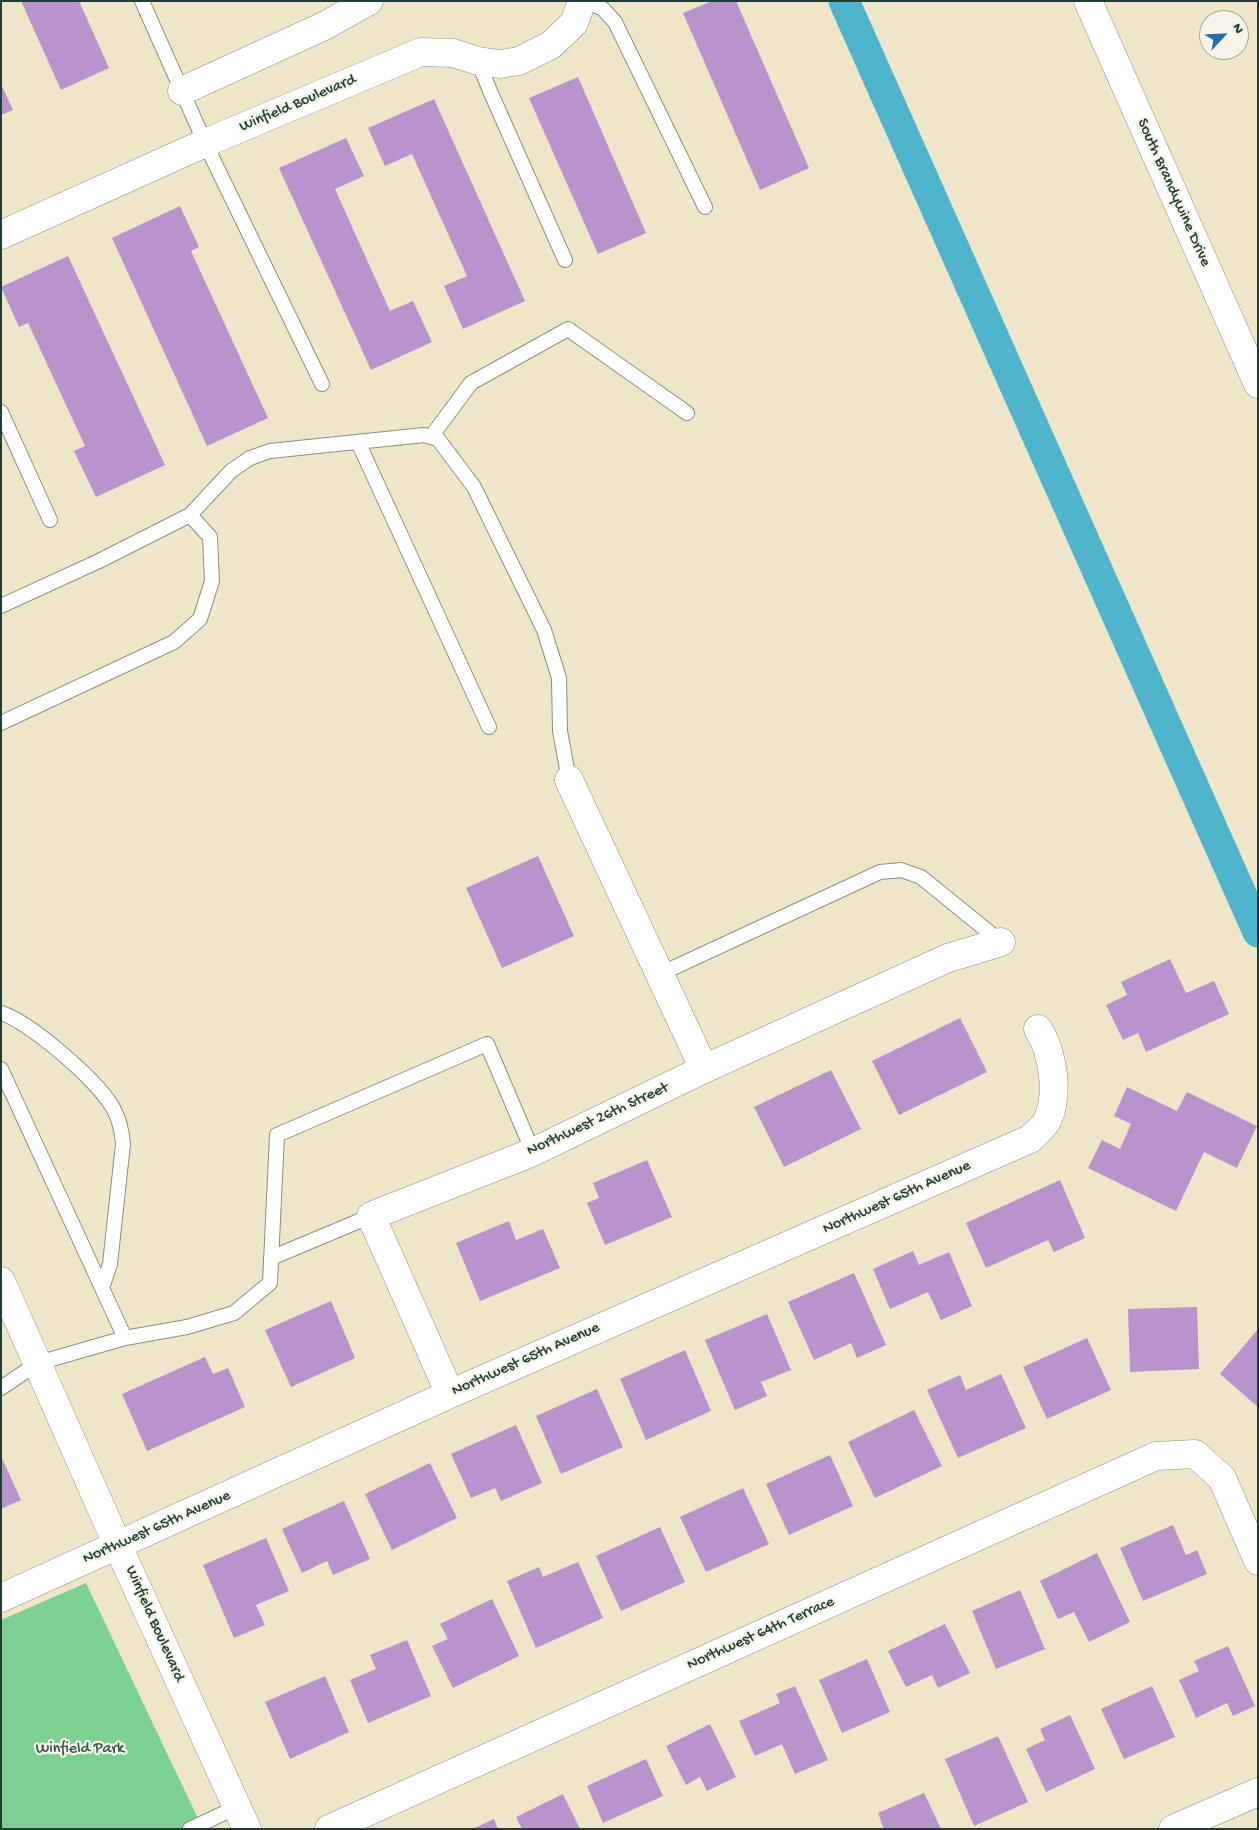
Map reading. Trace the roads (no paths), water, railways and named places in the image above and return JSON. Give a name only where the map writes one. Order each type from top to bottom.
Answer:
[{"type":"street","points":[[182,91],[324,26],[369,1]]},
{"type":"street","name":"Winfield Boulevard","points":[[1,235],[205,143],[421,52],[453,53],[478,61],[500,64],[519,61],[551,45],[574,23],[582,1]]},
{"type":"street","name":"South Brandywine Drive","points":[[1088,1],[1258,384]]},
{"type":"street","points":[[569,780],[704,1069]]},
{"type":"street","name":"Northwest 26th Street","points":[[371,1216],[533,1152],[704,1069],[948,958],[1001,942]]},
{"type":"street","name":"Northwest 65th Avenue","points":[[1,1598],[450,1394],[1030,1139],[1048,1121],[1055,1090],[1045,1041],[1038,1029]]},
{"type":"street","points":[[371,1216],[450,1394]]},
{"type":"street","name":"Winfield Boulevard","points":[[1,1281],[118,1546],[242,1818]]},
{"type":"street","name":"Northwest 64th Terrace","points":[[329,1829],[1156,1456],[1195,1454],[1222,1478],[1258,1561]]},
{"type":"street","points":[[1173,1829],[1258,1792]]},
{"type":"lane","points":[[142,1],[205,143],[322,384]]},
{"type":"lane","points":[[587,1],[603,9],[615,22],[705,207]]},
{"type":"lane","points":[[478,61],[565,260]]},
{"type":"lane","points":[[431,437],[471,383],[568,329],[687,413]]},
{"type":"lane","points":[[1,412],[50,520]]},
{"type":"lane","points":[[1,606],[99,561],[190,515],[231,471],[250,458],[270,451],[424,435],[438,439],[474,487],[544,630],[559,678],[560,731],[569,780]]},
{"type":"lane","points":[[358,442],[489,727]]},
{"type":"lane","points":[[1,723],[174,642],[200,619],[212,581],[210,537],[190,515]]},
{"type":"lane","points":[[660,974],[880,872],[900,870],[921,877],[1001,942]]},
{"type":"lane","points":[[1,1014],[12,1017],[39,1034],[101,1090],[114,1109],[121,1126],[123,1144],[110,1264],[102,1288]]},
{"type":"lane","points":[[1,1388],[38,1363],[125,1338],[187,1328],[234,1313],[270,1284],[277,1135],[487,1044],[533,1152]]},
{"type":"lane","points":[[1,1069],[125,1338]]},
{"type":"lane","points":[[271,1258],[371,1216]]},
{"type":"lane","points":[[190,1829],[242,1818]]},
{"type":"waterway","points":[[844,1],[1258,932]]},
{"type":"park label","name":"Winfield Park","points":[[80,1750]]}]
